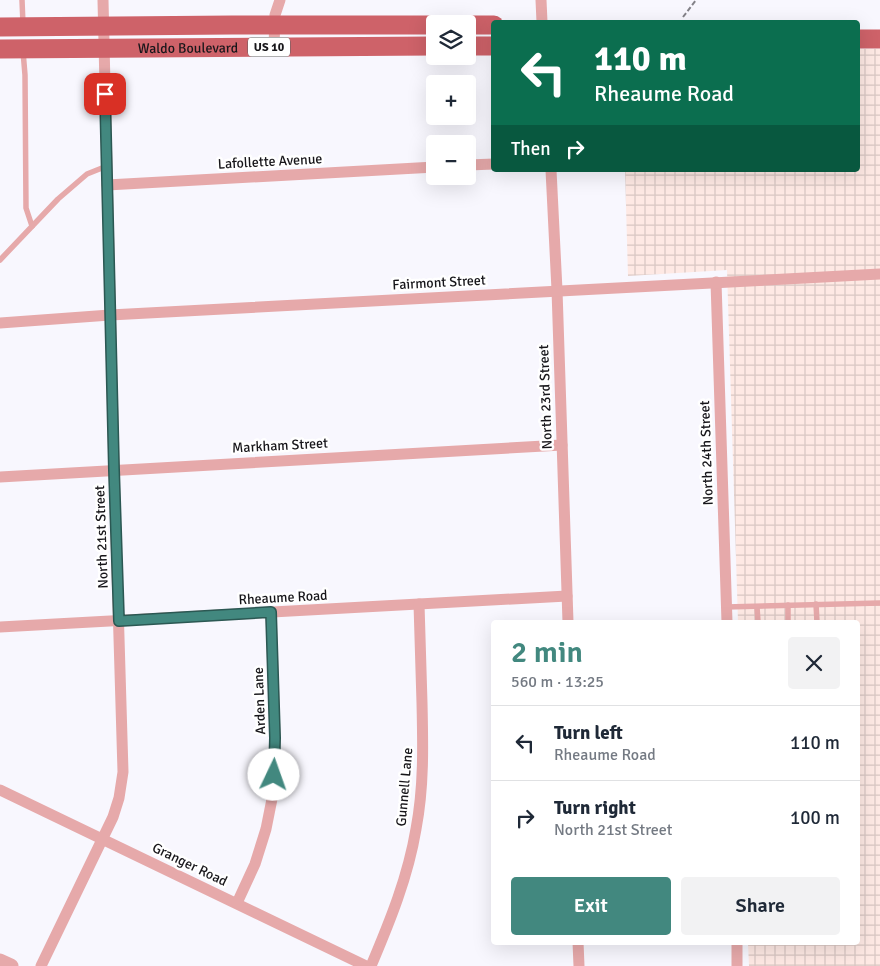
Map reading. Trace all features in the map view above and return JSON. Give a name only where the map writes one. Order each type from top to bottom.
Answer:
[{"type":"main road","points":[[476,25],[491,24]]},
{"type":"main road","name":"Waldo Boulevard","points":[[0,27],[426,25]]},
{"type":"main road","points":[[860,26],[880,26]]},
{"type":"main road","points":[[860,39],[880,38]]},
{"type":"main road","name":"Waldo Boulevard","points":[[0,48],[426,46]]},
{"type":"main road","points":[[476,46],[491,46]]},
{"type":"street","name":"North 21st Street","points":[[41,966],[113,817],[119,798],[123,772],[103,0]]},
{"type":"street","points":[[274,47],[275,11],[280,0]]},
{"type":"street","points":[[541,0],[542,20]]},
{"type":"street","points":[[476,165],[491,164]]},
{"type":"street","name":"Lafollette Avenue","points":[[107,185],[426,167]]},
{"type":"street","name":"North 23rd Street","points":[[551,172],[568,620]]},
{"type":"street","name":"Fairmont Street","points":[[0,323],[110,314],[880,274]]},
{"type":"street","name":"North 24th Street","points":[[716,282],[727,620]]},
{"type":"street","name":"Markham Street","points":[[0,477],[562,445]]},
{"type":"street","name":"Rheaume Road","points":[[0,627],[567,596]]},
{"type":"street","name":"Gunnell Lane","points":[[371,966],[400,894],[416,828],[423,750],[419,604]]},
{"type":"street","name":"Arden Lane","points":[[237,903],[258,856],[266,830],[273,794],[275,738],[271,612]]},
{"type":"street","name":"Granger Road","points":[[0,790],[366,966]]},
{"type":"street","points":[[578,945],[578,966]]},
{"type":"street","points":[[737,945],[738,966]]},
{"type":"street","points":[[0,961],[10,966]]},
{"type":"lane","points":[[22,0],[23,27]]},
{"type":"lane","points":[[23,48],[26,208],[32,226]]},
{"type":"lane","points":[[0,260],[58,199],[87,174],[107,166]]},
{"type":"lane","points":[[726,607],[880,603]]},
{"type":"lane","points":[[816,604],[817,620]]},
{"type":"lane","points":[[788,606],[788,620]]},
{"type":"lane","points":[[757,607],[758,620]]},
{"type":"path","points":[[683,17],[696,0]]},
{"type":"shaded area","points":[[860,49],[880,49],[880,966],[749,966],[748,945],[860,945],[860,620],[738,620],[727,270],[628,276],[625,172],[860,172]]},
{"type":"route","points":[[105,94],[119,621],[271,612],[275,738],[274,775]]}]
